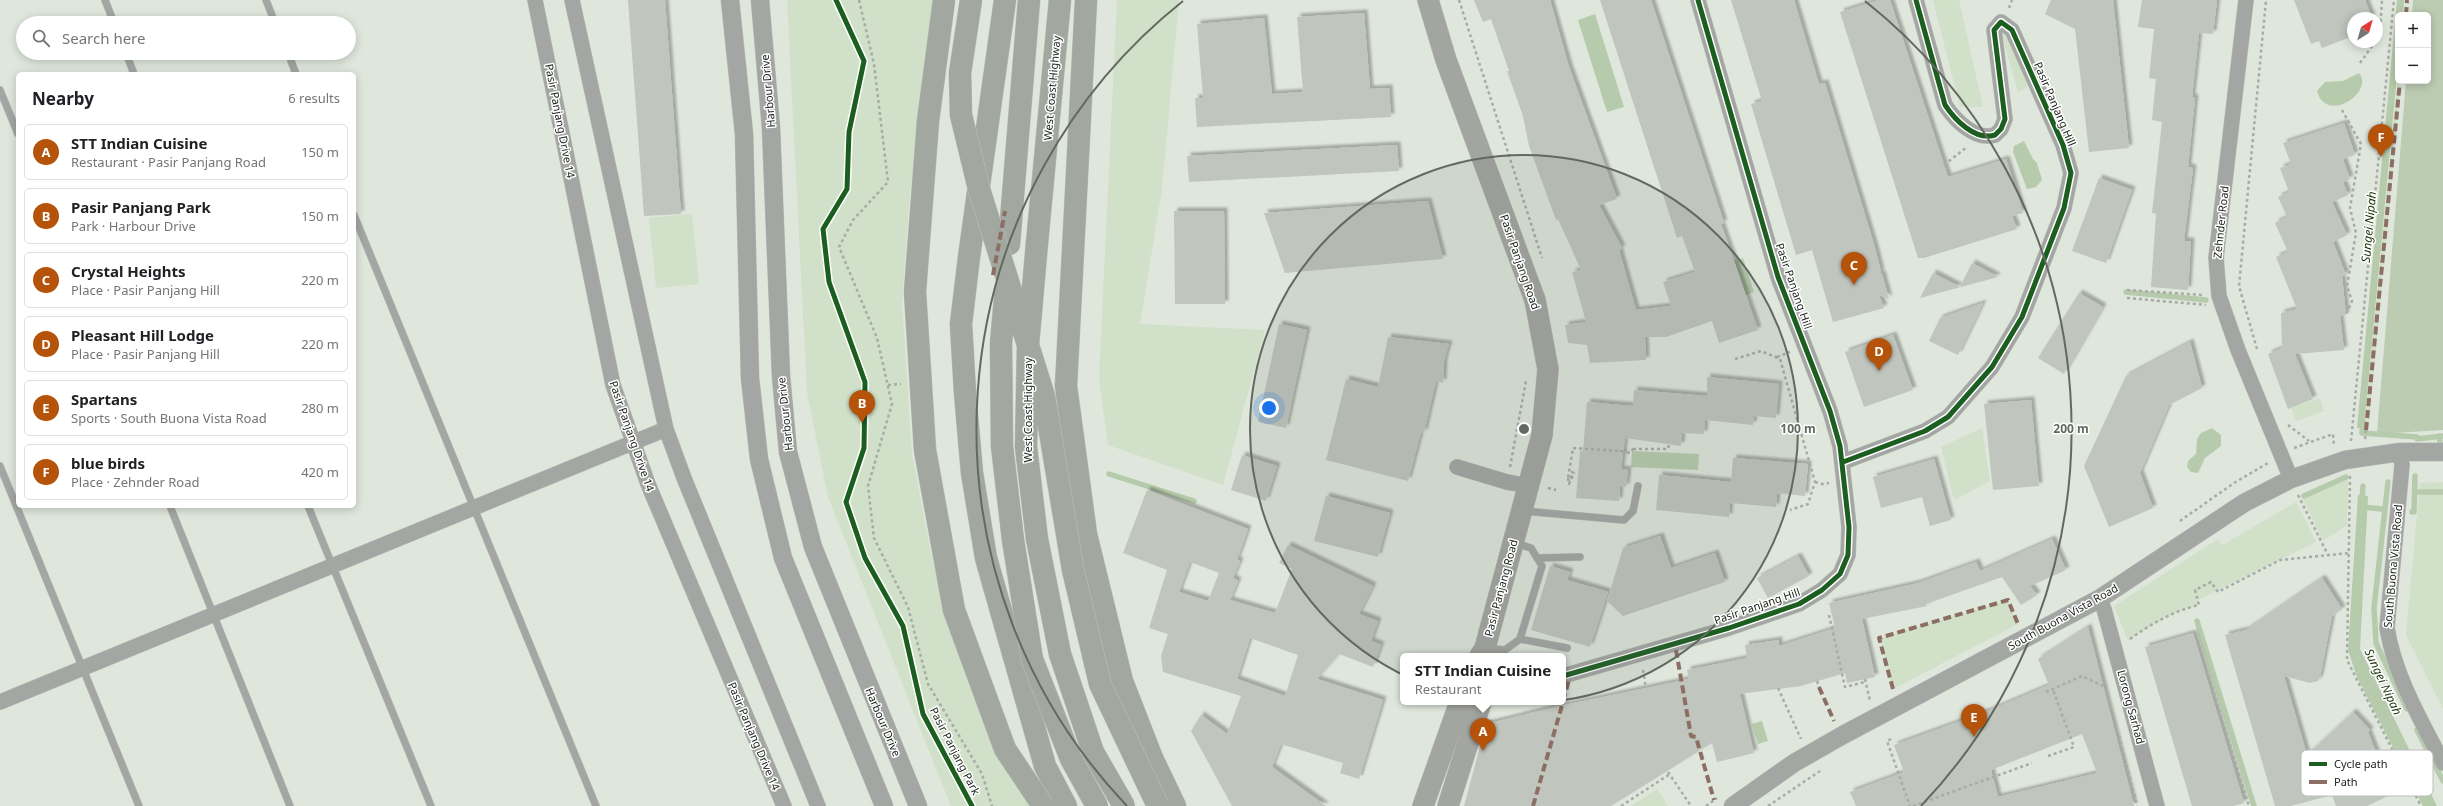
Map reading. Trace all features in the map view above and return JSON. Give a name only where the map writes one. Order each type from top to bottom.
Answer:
[{"type":"highway","points":[[944,0],[928,121],[915,292],[925,450],[954,610],[1005,749],[1043,806]]},
{"type":"highway","points":[[971,0],[960,73],[961,115],[979,189],[1044,396],[1073,570],[1100,684],[1158,806]]},
{"type":"highway","points":[[1005,0],[961,324],[965,393],[972,473],[986,558],[1045,766],[1066,806]]},
{"type":"highway","points":[[1029,0],[1001,343],[1002,430],[1013,540],[1032,659],[1071,759],[1096,806]]},
{"type":"highway","name":"West Coast Highway","points":[[1060,0],[1028,345],[1026,448],[1037,539],[1060,654],[1093,752],[1124,806]]},
{"type":"highway","points":[[1086,0],[1066,386],[1086,534],[1122,681],[1152,758],[1176,806]]},
{"type":"main road","name":"Pasir Panjang Road","points":[[1428,0],[1446,60],[1535,300],[1546,350],[1548,369],[1539,487],[1522,511],[1512,542],[1483,653]]},
{"type":"main road","points":[[1423,806],[1461,705]]},
{"type":"main road","points":[[1448,806],[1480,705]]},
{"type":"street","name":"Pasir Panjang Drive 14","points":[[535,0],[613,386],[648,484],[784,806]]},
{"type":"street","points":[[572,0],[638,308],[666,429],[684,478],[818,806]]},
{"type":"street","points":[[730,0],[744,134],[750,378],[759,460],[783,558],[884,806]]},
{"type":"street","name":"Harbour Drive","points":[[760,0],[771,128],[781,376],[788,452],[813,547],[918,806]]},
{"type":"street","name":"Pasir Panjang Hill","points":[[1566,675],[1736,626],[1799,604],[1822,590],[1840,574],[1848,555],[1849,527],[1843,462],[1840,446],[1830,411],[1778,277],[1698,0]]},
{"type":"street","points":[[1916,0],[1944,105],[1954,119],[1976,134]]},
{"type":"street","name":"Zehnder Road","points":[[2246,0],[2216,258],[2219,296],[2238,350],[2291,479]]},
{"type":"street","name":"Pasir Panjang Hill","points":[[1843,462],[1933,427],[1948,417],[1963,402],[1992,367],[2022,317],[2064,208],[2071,173],[2063,146],[2012,30],[2001,22],[1994,30],[2005,119],[2001,129],[1995,135],[1988,137],[1976,134]]},
{"type":"street","points":[[0,702],[666,429]]},
{"type":"street","name":"South Buona Vista Road","points":[[1733,806],[1794,764],[1843,735],[2102,604],[2244,503],[2291,479],[2345,460],[2400,452],[2443,452]]},
{"type":"street","name":"South Buona Vista Road","points":[[2400,452],[2402,465],[2387,628],[2390,648],[2408,696],[2443,763]]},
{"type":"street","points":[[1457,467],[1508,482],[1539,487]]},
{"type":"street","name":"Lorong Sarhad","points":[[2102,604],[2157,806]]},
{"type":"lane","points":[[105,0],[111,16]]},
{"type":"lane","points":[[266,0],[273,16]]},
{"type":"lane","points":[[129,60],[133,72]]},
{"type":"lane","points":[[291,60],[295,72]]},
{"type":"lane","points":[[0,90],[16,129]]},
{"type":"lane","points":[[356,220],[596,806]]},
{"type":"lane","points":[[0,466],[16,506]]},
{"type":"lane","points":[[1522,511],[1624,520],[1633,511],[1638,486]]},
{"type":"lane","points":[[17,508],[139,806]]},
{"type":"lane","points":[[171,508],[290,806]]},
{"type":"lane","points":[[309,508],[431,806]]},
{"type":"lane","points":[[1483,653],[1505,650],[1520,639],[1542,566],[1531,548],[1512,542]]},
{"type":"lane","points":[[1537,558],[1580,556]]},
{"type":"lane","points":[[1520,639],[1567,648]]},
{"type":"path","points":[[859,0],[874,64],[888,182],[853,220],[839,247],[877,338],[892,404],[868,486],[874,538],[908,608],[928,684],[982,774],[992,806]]},
{"type":"path","points":[[2258,351],[2239,286],[2266,0]]},
{"type":"path","points":[[2381,12],[2382,0]]},
{"type":"path","points":[[2351,442],[2394,0]]},
{"type":"path","points":[[2360,63],[2371,48]]},
{"type":"path","points":[[2342,110],[2361,144],[2350,208],[2356,233],[2347,286],[2352,301],[2345,316]]},
{"type":"path","points":[[1944,165],[1969,145],[1976,134]]},
{"type":"path","points":[[2127,290],[2204,295]]},
{"type":"path","points":[[2127,298],[2209,305]]},
{"type":"path","points":[[1735,359],[1761,351],[1780,359],[1816,482],[1808,504],[1790,510]]},
{"type":"path","points":[[1777,357],[1787,352]]},
{"type":"path","points":[[1508,482],[1527,376]]},
{"type":"path","points":[[2285,423],[2309,441]]},
{"type":"path","points":[[2365,434],[2366,430]]},
{"type":"path","points":[[2280,455],[2309,441],[2332,434],[2335,447]]},
{"type":"path","points":[[1622,451],[1630,449],[1668,449],[1669,445]]},
{"type":"path","points":[[1568,478],[1573,448],[1622,451],[1630,453],[1630,449]]},
{"type":"path","points":[[2291,479],[2328,555]]},
{"type":"path","points":[[1816,482],[1822,484]]},
{"type":"path","points":[[2351,483],[2346,645],[2347,660],[2393,750]]},
{"type":"path","points":[[1539,487],[1556,490]]},
{"type":"path","points":[[2128,641],[2150,624],[2184,609],[2199,605],[2195,590],[2211,582],[2218,592],[2280,560],[2350,553]]},
{"type":"path","points":[[1829,615],[1845,687],[1865,681],[1870,702]]},
{"type":"path","points":[[2198,641],[2249,806]]},
{"type":"path","points":[[2046,692],[2082,676],[2107,688]]},
{"type":"path","points":[[1817,681],[1819,687]]},
{"type":"path","points":[[1778,688],[1801,740]]},
{"type":"path","points":[[2048,756],[2074,747],[2053,690]]},
{"type":"path","points":[[1891,739],[1886,741],[1912,806],[2032,763]]},
{"type":"path","points":[[1621,806],[1669,773],[1690,806]]},
{"type":"path","points":[[2416,796],[2421,806]]},
{"type":"shaded area","points":[[787,0],[934,0],[909,204],[902,302],[912,454],[930,549],[946,615],[1035,806],[951,806],[828,497],[807,392]]},
{"type":"shaded area","points":[[1117,0],[1179,0],[1162,189],[1140,324],[1265,330],[1223,485],[1108,445],[1099,379]]},
{"type":"shaded area","points":[[1933,0],[1959,0],[1983,107],[1960,107]]},
{"type":"shaded area","points":[[2397,0],[2404,0],[2403,12],[2396,12]]},
{"type":"shaded area","points":[[2413,0],[2443,0],[2443,430],[2377,434],[2406,84],[2431,84],[2431,12],[2412,12]]},
{"type":"shaded area","points":[[1595,14],[1624,107],[1607,112],[1578,20]]},
{"type":"shaded area","points":[[2395,21],[2396,84],[2364,428],[2357,428]]},
{"type":"shaded area","points":[[2001,32],[2009,37],[2028,86],[2018,93]]},
{"type":"shaded area","points":[[2359,73],[2362,81],[2360,89],[2355,96],[2347,102],[2338,105],[2330,105],[2322,101],[2317,91],[2325,82],[2343,81]]},
{"type":"shaded area","points":[[2397,84],[2401,84],[2368,433],[2365,434]]},
{"type":"shaded area","points":[[2024,141],[2033,159],[2037,163],[2042,180],[2036,187],[2027,189],[2013,152],[2014,146]]},
{"type":"shaded area","points":[[692,214],[699,284],[656,288],[649,218]]},
{"type":"shaded area","points":[[1743,258],[1754,292],[1746,295],[1734,260]]},
{"type":"shaded area","points":[[2320,398],[2324,411],[2296,421],[2291,408]]},
{"type":"shaded area","points":[[1982,428],[1990,481],[1954,500],[1941,447]]},
{"type":"shaded area","points":[[2212,428],[2221,435],[2221,446],[2205,458],[2198,473],[2191,472],[2187,467],[2188,461],[2196,454],[2197,439],[2201,433]]},
{"type":"shaded area","points":[[1632,451],[1699,454],[1698,470],[1631,467]]},
{"type":"shaded area","points":[[2348,479],[2347,525],[2323,541],[2303,499]]},
{"type":"shaded area","points":[[2443,482],[2443,709],[2406,635],[2420,483]]},
{"type":"shaded area","points":[[2358,495],[2368,496],[2360,649],[2410,750],[2394,750],[2357,677],[2348,650]]},
{"type":"shaded area","points":[[2296,502],[2316,542],[2198,600],[2199,605],[2180,611],[2162,620],[2128,641],[2114,606],[2218,539],[2223,545]]},
{"type":"shaded area","points":[[2008,600],[2018,624],[1893,689],[1879,638]]},
{"type":"shaded area","points":[[1762,721],[1768,741],[1758,744],[1752,724]]},
{"type":"shaded area","points":[[1657,789],[1668,806],[1631,806]]},
{"type":"shaded area","points":[[2418,796],[2432,796],[2437,806],[2423,806]]},
{"type":"building","points":[[628,0],[665,0],[681,214],[644,216]]},
{"type":"building","points":[[1474,0],[1550,0],[1569,67],[1617,199],[1599,205],[1622,248],[1619,250],[1636,310],[1671,306],[1663,282],[1695,272],[1682,236],[1677,238],[1600,0],[1651,0],[1724,223],[1721,224],[1758,330],[1719,343],[1712,321],[1666,337],[1645,337],[1646,360],[1590,363],[1587,345],[1568,343],[1565,325],[1586,322],[1572,272],[1581,270],[1558,219],[1556,220],[1529,146],[1523,116],[1491,19],[1483,22]]},
{"type":"building","points":[[1731,0],[1794,0],[1819,84],[1825,83],[1875,248],[1881,272],[1879,273],[1882,274],[1889,299],[1879,295],[1884,308],[1833,322],[1812,250],[1796,255],[1751,104],[1762,101]]},
{"type":"building","points":[[1879,0],[1890,0],[1948,177],[2006,159],[2023,213],[2012,216],[2017,229],[1924,258],[1918,258],[1840,12]]},
{"type":"building","points":[[2051,0],[2113,0],[2129,148],[2089,152],[2075,29],[2045,14]]},
{"type":"building","points":[[2142,0],[2217,0],[2213,34],[2199,33],[2192,97],[2195,98],[2188,167],[2193,168],[2184,241],[2191,241],[2188,290],[2151,287],[2156,214],[2152,213],[2162,122],[2152,120],[2156,79],[2149,78],[2154,29],[2138,27]]},
{"type":"building","points":[[2294,0],[2365,0],[2370,12],[2347,12],[2347,38],[2322,48],[2319,41],[2311,44]]},
{"type":"building","points":[[1364,13],[1370,89],[1389,88],[1391,117],[1197,127],[1195,98],[1203,98],[1197,24],[1264,18],[1272,94],[1303,92],[1297,17]]},
{"type":"building","points":[[2344,123],[2355,155],[2343,159],[2350,179],[2343,182],[2348,195],[2332,202],[2347,235],[2333,242],[2346,275],[2342,276],[2346,315],[2340,316],[2344,350],[2295,354],[2313,399],[2288,409],[2268,354],[2282,348],[2281,313],[2297,309],[2276,257],[2288,252],[2275,223],[2287,217],[2278,197],[2289,192],[2280,168],[2291,164],[2283,143]]},
{"type":"building","points":[[1397,145],[1399,171],[1189,182],[1187,156]]},
{"type":"building","points":[[2099,178],[2132,190],[2106,263],[2072,251]]},
{"type":"building","points":[[1428,201],[1443,259],[1285,273],[1264,213]]},
{"type":"building","points":[[1174,211],[1224,211],[1225,304],[1175,304]]},
{"type":"building","points":[[1972,263],[1998,277],[1920,298],[1933,273],[1960,287]]},
{"type":"building","points":[[2079,293],[2103,307],[2064,374],[2038,358]]},
{"type":"building","points":[[1983,303],[1958,355],[1929,341],[1940,318]]},
{"type":"building","points":[[1279,324],[1307,330],[1286,428],[1258,422]]},
{"type":"building","points":[[1893,335],[1913,390],[1864,407],[1845,352]]},
{"type":"building","points":[[1388,337],[1449,344],[1444,361],[1443,383],[1436,381],[1424,433],[1421,432],[1408,481],[1326,460],[1346,379],[1378,387]]},
{"type":"building","points":[[2190,342],[2202,388],[2169,405],[2140,473],[2153,508],[2109,527],[2084,466],[2126,376]]},
{"type":"building","points":[[1707,377],[1779,384],[1776,418],[1754,416],[1753,425],[1705,420],[1704,434],[1682,433],[1681,446],[1625,438],[1621,469],[1628,470],[1626,487],[1620,486],[1619,501],[1576,498],[1580,451],[1583,451],[1587,402],[1633,406],[1634,390],[1707,396]]},
{"type":"building","points":[[2031,400],[2039,486],[1993,490],[1984,404]]},
{"type":"building","points":[[1242,455],[1277,466],[1266,501],[1231,490]]},
{"type":"building","points":[[1733,458],[1808,464],[1805,496],[1777,493],[1776,507],[1730,503],[1729,517],[1656,510],[1659,475],[1731,482]]},
{"type":"building","points":[[1934,459],[1951,520],[1930,526],[1922,497],[1881,508],[1873,477]]},
{"type":"building","points":[[1147,490],[1248,529],[1237,560],[1240,561],[1233,578],[1238,581],[1230,600],[1275,613],[1292,569],[1279,563],[1288,545],[1373,586],[1359,614],[1378,621],[1371,641],[1381,645],[1373,667],[1339,654],[1317,679],[1383,700],[1359,779],[1340,773],[1343,763],[1281,744],[1272,767],[1326,806],[1232,806],[1191,731],[1201,715],[1227,734],[1241,696],[1163,672],[1161,656],[1168,634],[1149,628],[1167,570],[1123,553]],"holes":[[[1190,562],[1219,573],[1208,601],[1179,592]],[[1250,638],[1298,655],[1285,696],[1237,679]]]},
{"type":"building","points":[[1326,496],[1390,513],[1378,557],[1314,541]]},
{"type":"building","points":[[1660,536],[1671,568],[1715,553],[1725,582],[1623,616],[1607,601],[1623,548]]},
{"type":"building","points":[[2052,539],[2066,570],[2030,586],[2037,595],[2021,605],[2002,577],[1926,604],[1927,606],[1862,619],[1875,677],[1847,683],[1845,673],[1801,686],[1740,694],[1754,753],[1717,762],[1712,743],[1611,806],[1464,806],[1486,724],[1555,707],[1689,679],[1687,670],[1747,658],[1745,645],[1779,640],[1779,646],[1835,628],[1829,603],[1918,583],[1976,562],[1980,571]]},
{"type":"building","points":[[1798,556],[1809,576],[1768,598],[1757,578]]},
{"type":"building","points":[[1550,566],[1570,572],[1567,580],[1608,592],[1590,647],[1531,630]]},
{"type":"building","points":[[2322,578],[2342,609],[2332,616],[2318,681],[2310,683],[2284,676],[2306,750],[2301,750],[2301,796],[2328,796],[2291,806],[2275,806],[2225,635],[2246,630]]},
{"type":"building","points":[[2088,627],[2134,806],[1856,806],[1850,792],[1904,772],[1894,745],[1988,711],[2049,685],[2038,659]],"holes":[[[2082,734],[2097,773],[1998,797],[1991,770]]]},
{"type":"building","points":[[2193,633],[2244,803],[2233,806],[2192,806],[2145,647]]},
{"type":"building","points":[[2353,712],[2370,730],[2368,732],[2375,750],[2312,750]]},
{"type":"building","points":[[2332,796],[2388,796],[2367,806],[2336,806]]},
{"type":"waterway","points":[[2126,292],[2206,300]]},
{"type":"waterway","points":[[2363,422],[2362,433],[2417,437]]},
{"type":"waterway","points":[[2439,436],[2440,443]]},
{"type":"waterway","points":[[2417,439],[2443,436]]},
{"type":"waterway","points":[[1109,474],[1194,501]]},
{"type":"waterway","points":[[2412,512],[2414,512],[2415,476]]},
{"type":"waterway","points":[[2304,496],[2346,477]]},
{"type":"waterway","points":[[2388,482],[2374,608],[2376,643],[2407,709]]},
{"type":"waterway","name":"Sungei Nipah","points":[[2362,501],[2363,486]]},
{"type":"waterway","points":[[2415,492],[2443,492]]},
{"type":"waterway","points":[[2362,507],[2382,509]]},
{"type":"waterway","points":[[2197,621],[2254,806]]},
{"type":"waterway","points":[[2417,730],[2427,750]]},
{"type":"waterway","points":[[2433,761],[2443,781]]},
{"type":"marked path","points":[[2406,12],[2407,0]]},
{"type":"marked path","points":[[2366,430],[2400,84]]},
{"type":"marked path","points":[[993,275],[1005,211]]},
{"type":"marked path","points":[[1893,689],[1879,638],[2008,600],[2018,624]]},
{"type":"marked path","points":[[1676,650],[1691,736],[1696,737],[1714,800]]},
{"type":"marked path","points":[[1566,690],[1571,673]]},
{"type":"marked path","points":[[1819,687],[1834,721]]},
{"type":"marked path","points":[[1533,806],[1562,705]]},
{"type":"cycle path","name":"Pasir Panjang Park","points":[[836,0],[864,61],[849,132],[847,189],[823,229],[829,282],[865,382],[864,448],[846,502],[865,558],[903,626],[923,714],[972,806]]},
{"type":"cycle path","points":[[1566,675],[1729,628],[1799,604],[1822,590],[1840,574],[1848,555],[1849,527],[1840,446],[1830,411],[1778,277],[1698,0]]},
{"type":"cycle path","points":[[1843,462],[1925,431],[1948,417],[1992,367],[2022,317],[2064,208],[2071,173],[2063,145],[2012,30],[2001,22],[1994,30],[2005,119],[2001,129],[1995,135],[1980,135],[1966,128],[1960,123],[1945,105],[1916,0]]},
{"type":"place","name":"blue birds","points":[[2381,157]]},
{"type":"place","name":"Crystal Heights","points":[[1854,285]]},
{"type":"place","name":"Pleasant Hill Lodge","points":[[1879,371]]},
{"type":"place","name":"Pasir Panjang Park","points":[[862,423]]},
{"type":"place","name":"Spartans","points":[[1974,737]]},
{"type":"place","name":"STT Indian Cuisine","points":[[1483,751]]}]
